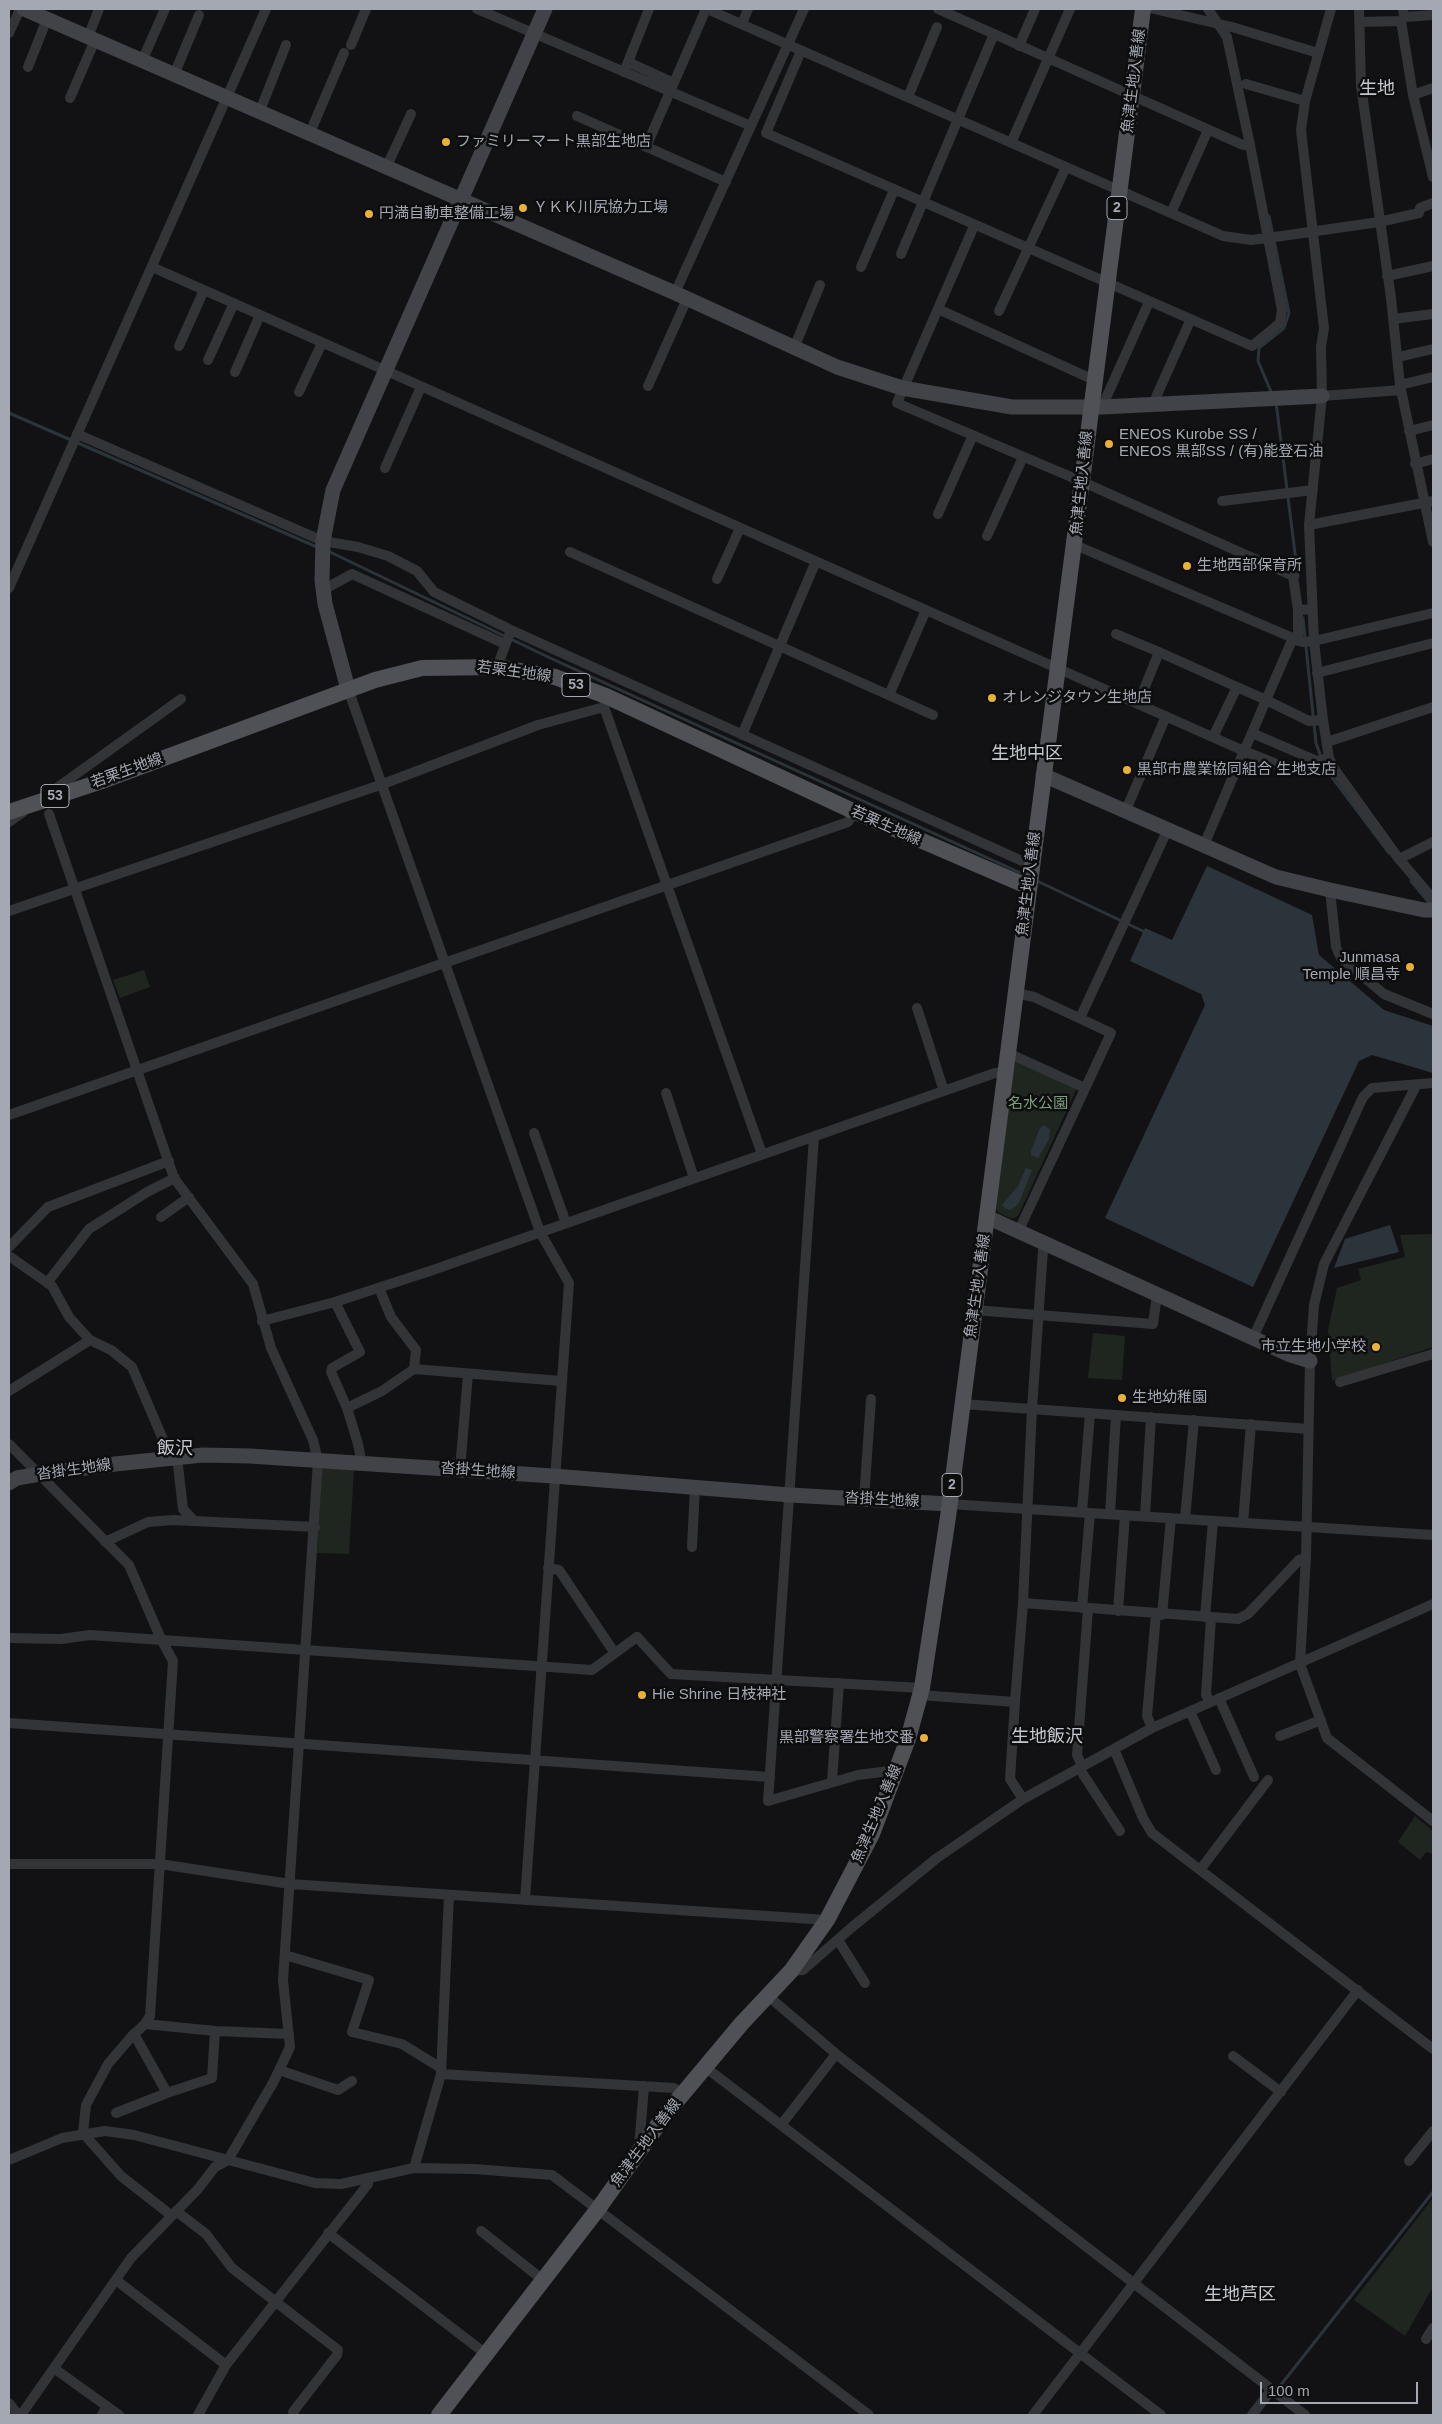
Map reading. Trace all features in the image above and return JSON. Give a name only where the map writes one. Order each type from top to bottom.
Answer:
[{"type":"main road","name":"魚津生地入善線","points":[[438,2415],[598,2209],[639,2149],[682,2094],[791,1971],[827,1920],[872,1834],[897,1770],[921,1692],[949,1504],[1057,668],[1083,482],[1096,407],[1094,380],[1144,9]]},
{"type":"main road","name":"若栗生地線","points":[[10,818],[102,781],[348,689],[422,668],[497,667],[555,677],[605,702],[1029,887]]},
{"type":"street","points":[[9,33],[22,9],[681,296],[837,367],[902,388],[1012,407],[1096,407],[1322,396],[1401,387],[1433,377]]},
{"type":"street","points":[[70,98],[99,9]]},
{"type":"street","points":[[142,61],[165,9]]},
{"type":"street","points":[[9,588],[266,9]]},
{"type":"street","points":[[351,44],[366,9]]},
{"type":"street","points":[[477,9],[624,72],[672,88]]},
{"type":"street","points":[[525,1900],[553,1476],[568,1283],[540,1232],[348,689],[325,604],[323,590],[323,541],[333,490],[545,9]]},
{"type":"street","points":[[624,72],[649,9]]},
{"type":"street","points":[[646,147],[706,9],[1223,236],[1251,240],[1379,222],[1418,213],[1420,208],[1433,203]]},
{"type":"street","points":[[742,24],[748,9]]},
{"type":"street","points":[[648,386],[726,182],[804,9]]},
{"type":"street","points":[[938,9],[1208,130],[1243,145],[1250,145]]},
{"type":"street","points":[[1019,46],[1035,9]]},
{"type":"street","points":[[1011,143],[1050,59],[1070,9]]},
{"type":"street","points":[[1154,9],[1219,26],[1232,27],[1318,53]]},
{"type":"street","points":[[801,51],[766,133],[974,226],[1028,247],[1107,284],[1252,346],[1280,323],[1282,310],[1250,145],[1226,37],[1208,9]]},
{"type":"street","points":[[1331,9],[1305,101],[1301,130],[1324,328],[1321,347],[1322,396],[1309,525],[1312,609],[1317,673],[1329,758],[1335,770],[1399,859],[1433,899]]},
{"type":"street","points":[[1359,9],[1361,86],[1401,387],[1415,464],[1429,502],[1433,542]]},
{"type":"street","points":[[174,75],[200,15]]},
{"type":"street","points":[[1359,22],[1403,15],[1433,15]]},
{"type":"street","points":[[1403,15],[1413,95],[1433,177]]},
{"type":"street","points":[[28,67],[47,19]]},
{"type":"street","points":[[908,98],[937,27]]},
{"type":"street","points":[[901,254],[994,34]]},
{"type":"street","points":[[259,113],[286,45]]},
{"type":"street","points":[[309,135],[344,53]]},
{"type":"street","points":[[628,62],[672,88],[751,126]]},
{"type":"street","points":[[1246,84],[1305,101]]},
{"type":"street","points":[[1413,95],[1433,88]]},
{"type":"street","points":[[386,168],[411,114]]},
{"type":"street","points":[[578,116],[726,182]]},
{"type":"street","points":[[1171,213],[1208,130]]},
{"type":"street","points":[[998,311],[1066,167]]},
{"type":"street","points":[[861,267],[894,190]]},
{"type":"street","points":[[974,226],[897,403],[1083,482],[1293,576],[1298,610],[1296,640],[1266,700],[1204,845]]},
{"type":"street","points":[[152,266],[384,371],[1286,768]]},
{"type":"street","points":[[1387,276],[1433,266]]},
{"type":"street","points":[[794,348],[820,285]]},
{"type":"street","points":[[179,346],[204,290]]},
{"type":"street","points":[[1096,407],[1149,302]]},
{"type":"street","points":[[208,360],[234,303]]},
{"type":"street","points":[[938,309],[1094,380]]},
{"type":"street","points":[[1393,319],[1433,314]]},
{"type":"street","points":[[235,372],[260,315]]},
{"type":"street","points":[[1156,404],[1156,397],[1190,320]]},
{"type":"street","points":[[299,392],[322,343]]},
{"type":"street","points":[[1398,357],[1433,349]]},
{"type":"street","points":[[385,468],[421,387]]},
{"type":"street","points":[[1409,431],[1433,425]]},
{"type":"street","points":[[77,434],[323,541],[358,547],[388,556],[417,571],[434,592],[511,630],[1031,865]]},
{"type":"street","points":[[938,514],[973,436]]},
{"type":"street","points":[[987,536],[1024,457]]},
{"type":"street","points":[[1415,464],[1433,459]]},
{"type":"street","points":[[1222,501],[1314,490]]},
{"type":"street","points":[[1309,525],[1429,502]]},
{"type":"street","points":[[717,579],[740,528]]},
{"type":"street","points":[[1075,545],[1296,640],[1314,641],[1433,613]]},
{"type":"street","points":[[570,552],[933,715]]},
{"type":"street","points":[[742,735],[816,562]]},
{"type":"street","points":[[323,590],[352,574],[505,644]]},
{"type":"street","points":[[1298,610],[1312,609]]},
{"type":"street","points":[[889,695],[926,610]]},
{"type":"street","points":[[497,667],[511,630]]},
{"type":"street","points":[[1116,634],[1309,721],[1323,720]]},
{"type":"street","points":[[1317,673],[1433,643]]},
{"type":"street","points":[[1138,704],[1159,652]]},
{"type":"street","points":[[1213,737],[1237,687]]},
{"type":"street","points":[[10,818],[181,699]]},
{"type":"street","points":[[9,911],[75,887],[383,784],[538,725],[605,702],[667,886],[762,1154]]},
{"type":"street","points":[[1327,742],[1433,707]]},
{"type":"street","points":[[1126,810],[1166,716]]},
{"type":"street","points":[[1252,733],[1317,760],[1329,758]]},
{"type":"street","points":[[1043,775],[1276,877],[1424,910],[1433,910]]},
{"type":"street","points":[[9,1115],[848,822],[855,812]]},
{"type":"street","points":[[9,2403],[19,2415],[55,2369],[131,2258],[198,2188],[214,2167],[228,2160],[290,2047],[283,1980],[318,1461],[313,1440],[271,1348],[253,1284],[175,1178],[49,814]]},
{"type":"street","points":[[1080,1018],[1168,829]]},
{"type":"street","points":[[1399,859],[1433,842]]},
{"type":"street","points":[[1330,890],[1336,947],[1341,958],[1384,994],[1433,1014]]},
{"type":"street","points":[[1015,993],[1034,996],[1111,1033],[1019,1230]]},
{"type":"street","points":[[918,1008],[944,1091]]},
{"type":"street","points":[[1008,1053],[1085,1088]]},
{"type":"street","points":[[262,1321],[335,1302],[379,1288],[995,1073],[1006,1072]]},
{"type":"street","points":[[1253,1338],[1363,1097],[1372,1088],[1433,1083]]},
{"type":"street","points":[[1417,1084],[1324,1264],[1314,1305],[1310,1361],[1306,1557],[1300,1664],[1328,1738],[1335,1746],[1433,1821]]},
{"type":"street","points":[[666,1093],[694,1178]]},
{"type":"street","points":[[534,1133],[566,1223]]},
{"type":"street","points":[[814,1137],[768,1801],[832,1781],[858,1775],[897,1770]]},
{"type":"street","points":[[9,1247],[48,1207],[169,1161]]},
{"type":"street","points":[[47,1283],[89,1229],[148,1192],[175,1178]]},
{"type":"street","points":[[162,1217],[190,1197]]},
{"type":"street","points":[[987,1217],[1288,1354],[1310,1361]]},
{"type":"street","points":[[1023,1799],[1010,1779],[1023,1603],[1032,1409],[1043,1250],[1046,1243]]},
{"type":"street","points":[[9,1256],[52,1286],[69,1317],[90,1340],[111,1350],[132,1367],[174,1457],[183,1509],[194,1521]]},
{"type":"street","points":[[379,1288],[391,1317],[416,1350],[414,1369]]},
{"type":"street","points":[[974,1310],[1153,1324],[1157,1294]]},
{"type":"street","points":[[335,1302],[360,1352],[357,1356],[332,1368],[331,1372],[347,1408],[362,1464]]},
{"type":"street","points":[[9,1391],[90,1340]]},
{"type":"street","points":[[1340,1382],[1433,1354]]},
{"type":"street","points":[[347,1408],[382,1391],[414,1369],[561,1381]]},
{"type":"street","points":[[460,1470],[468,1374]]},
{"type":"street","points":[[864,1499],[871,1398]]},
{"type":"street","points":[[962,1404],[1309,1429]]},
{"type":"street","points":[[1090,1413],[1085,1609],[1077,1755],[1081,1767],[1120,1831]]},
{"type":"street","points":[[1110,1514],[1116,1415]]},
{"type":"street","points":[[1145,1516],[1151,1417]]},
{"type":"street","points":[[1185,1519],[1194,1420]]},
{"type":"street","points":[[1244,1523],[1251,1424]]},
{"type":"street","points":[[9,1444],[129,1565],[161,1639],[173,1661],[150,2016],[145,2024],[108,2064],[86,2105],[83,2133],[120,2176],[206,2234],[232,2268],[338,2350],[337,2355],[293,2412],[294,2415]]},
{"type":"street","name":"沓掛生地線","points":[[9,1483],[17,1478],[40,1474],[174,1457],[250,1456],[553,1476],[790,1495],[949,1504]]},
{"type":"street","points":[[692,1547],[695,1487]]},
{"type":"street","points":[[949,1504],[1433,1535]]},
{"type":"street","points":[[1118,1611],[1125,1515]]},
{"type":"street","points":[[1152,1728],[1147,1716],[1171,1518]]},
{"type":"street","points":[[105,1542],[148,1522],[194,1521],[315,1527]]},
{"type":"street","points":[[1213,1521],[1206,1695],[1215,1700],[1254,1777]]},
{"type":"street","points":[[1023,1603],[1238,1619],[1248,1614],[1299,1560],[1306,1557]]},
{"type":"street","points":[[548,1568],[559,1570],[614,1652]]},
{"type":"street","points":[[791,1971],[803,1970],[937,1858],[1023,1799],[1152,1728],[1433,1604]]},
{"type":"street","points":[[9,1638],[61,1638],[90,1635],[541,1664],[592,1670],[614,1652],[637,1637],[671,1674],[839,1683],[1016,1702]]},
{"type":"street","points":[[832,1781],[839,1683]]},
{"type":"street","points":[[1190,1711],[1216,1770]]},
{"type":"street","points":[[1280,1736],[1321,1720]]},
{"type":"street","points":[[9,1723],[770,1777]]},
{"type":"street","points":[[1114,1749],[1143,1818],[1152,1833],[1433,2049]]},
{"type":"street","points":[[1200,1870],[1268,1780]]},
{"type":"street","points":[[9,1864],[160,1864],[290,1884],[827,1920]]},
{"type":"street","points":[[414,2168],[441,2071],[449,1895]]},
{"type":"street","points":[[838,1940],[865,1983]]},
{"type":"street","points":[[285,1956],[369,1980],[352,2032],[402,2044],[441,2071],[674,2088],[682,2094]]},
{"type":"street","points":[[1032,2415],[1358,1990]]},
{"type":"street","points":[[768,1996],[836,2054],[1305,2415]]},
{"type":"street","points":[[145,2024],[216,2031],[289,2034]]},
{"type":"street","points":[[116,2113],[166,2093],[212,2078],[216,2031]]},
{"type":"street","points":[[134,2034],[166,2093]]},
{"type":"street","points":[[781,2125],[836,2054]]},
{"type":"street","points":[[1233,2056],[1281,2092]]},
{"type":"street","points":[[705,2067],[1161,2415]]},
{"type":"street","points":[[279,2070],[338,2090],[352,2081]]},
{"type":"street","points":[[639,2149],[644,2086]]},
{"type":"street","points":[[9,2160],[62,2138],[83,2133],[105,2131],[134,2135],[315,2183],[341,2184],[414,2168],[474,2169],[552,2175],[869,2415]]},
{"type":"street","points":[[1409,2161],[1433,2131]]},
{"type":"street","points":[[198,2415],[226,2365],[368,2184],[368,2178]]},
{"type":"street","points":[[481,2231],[543,2280]]},
{"type":"street","points":[[328,2233],[486,2354]]},
{"type":"street","points":[[116,2280],[226,2365]]},
{"type":"street","points":[[1426,2339],[1433,2328]]},
{"type":"street","points":[[55,2369],[104,2411],[119,2415]]},
{"type":"street","points":[[1252,2415],[1272,2389]]},
{"type":"green space","points":[[144,970],[150,987],[120,998],[113,980]]},
{"type":"green space","name":"名水公園","points":[[1012,1060],[1077,1088],[1019,1214],[1015,1218],[999,1213],[994,1206]]},
{"type":"green space","points":[[1433,1234],[1433,1347],[1332,1381],[1328,1330],[1337,1288],[1361,1280],[1358,1269],[1405,1257],[1400,1235]]},
{"type":"green space","points":[[1093,1333],[1125,1336],[1122,1380],[1088,1378]]},
{"type":"green space","points":[[322,1467],[354,1470],[349,1554],[317,1553]]},
{"type":"green space","points":[[1415,1816],[1433,1831],[1433,1854],[1426,1852],[1420,1860],[1398,1842]]},
{"type":"green space","points":[[1433,2198],[1433,2287],[1405,2336],[1354,2300]]},
{"type":"shaded area","points":[[1207,866],[1312,915],[1319,955],[1384,1010],[1433,1026],[1433,1073],[1372,1055],[1359,1061],[1253,1287],[1105,1218],[1205,1005],[1201,994],[1130,961],[1145,928],[1172,940]]},
{"type":"shaded area","points":[[1043,1125],[1050,1129],[1049,1139],[1038,1158],[1031,1155],[1031,1151],[1039,1130]]},
{"type":"shaded area","points":[[1026,1168],[1032,1170],[1019,1203],[1011,1210],[1006,1209],[1002,1205],[1018,1186]]},
{"type":"shaded area","points":[[1390,1225],[1399,1252],[1334,1268],[1345,1239]]},
{"type":"waterway","points":[[1269,216],[1289,313],[1284,328],[1259,348],[1258,361],[1272,394]]},
{"type":"waterway","points":[[1276,402],[1298,577]]},
{"type":"waterway","points":[[9,413],[317,547]]},
{"type":"waterway","points":[[328,551],[548,657],[1025,875]]},
{"type":"waterway","points":[[1303,618],[1316,743],[1325,768],[1389,853]]},
{"type":"waterway","points":[[1035,880],[1147,933]]},
{"type":"waterway","points":[[1411,881],[1431,905]]},
{"type":"waterway","points":[[1276,2391],[1433,2192]]},
{"type":"place","name":"ファミリーマート黒部生地店","points":[[446,142]]},
{"type":"place","name":"ＹＫＫ川尻協力工場","points":[[523,208]]},
{"type":"place","name":"円満自動車整備工場","points":[[369,214]]},
{"type":"place","name":"ENEOS Kurobe SS / ENEOS 黒部SS / (有)能登石油","points":[[1109,444]]},
{"type":"place","name":"生地西部保育所","points":[[1187,566]]},
{"type":"place","name":"オレンジタウン生地店","points":[[992,698]]},
{"type":"place","name":"黒部市農業協同組合 生地支店","points":[[1127,770]]},
{"type":"place","name":"Junmasa Temple 順昌寺","points":[[1410,967]]},
{"type":"place","name":"市立生地小学校","points":[[1376,1347]]},
{"type":"place","name":"生地幼稚園","points":[[1122,1398]]},
{"type":"place","name":"Hie Shrine 日枝神社","points":[[642,1695]]},
{"type":"place","name":"黒部警察署生地交番","points":[[924,1738]]},
{"type":"district","name":"生地","points":[[1377,89]]},
{"type":"district","name":"生地中区","points":[[1027,754]]},
{"type":"district","name":"飯沢","points":[[175,1449]]},
{"type":"district","name":"生地飯沢","points":[[1047,1737]]},
{"type":"district","name":"生地芦区","points":[[1240,2295]]}]
